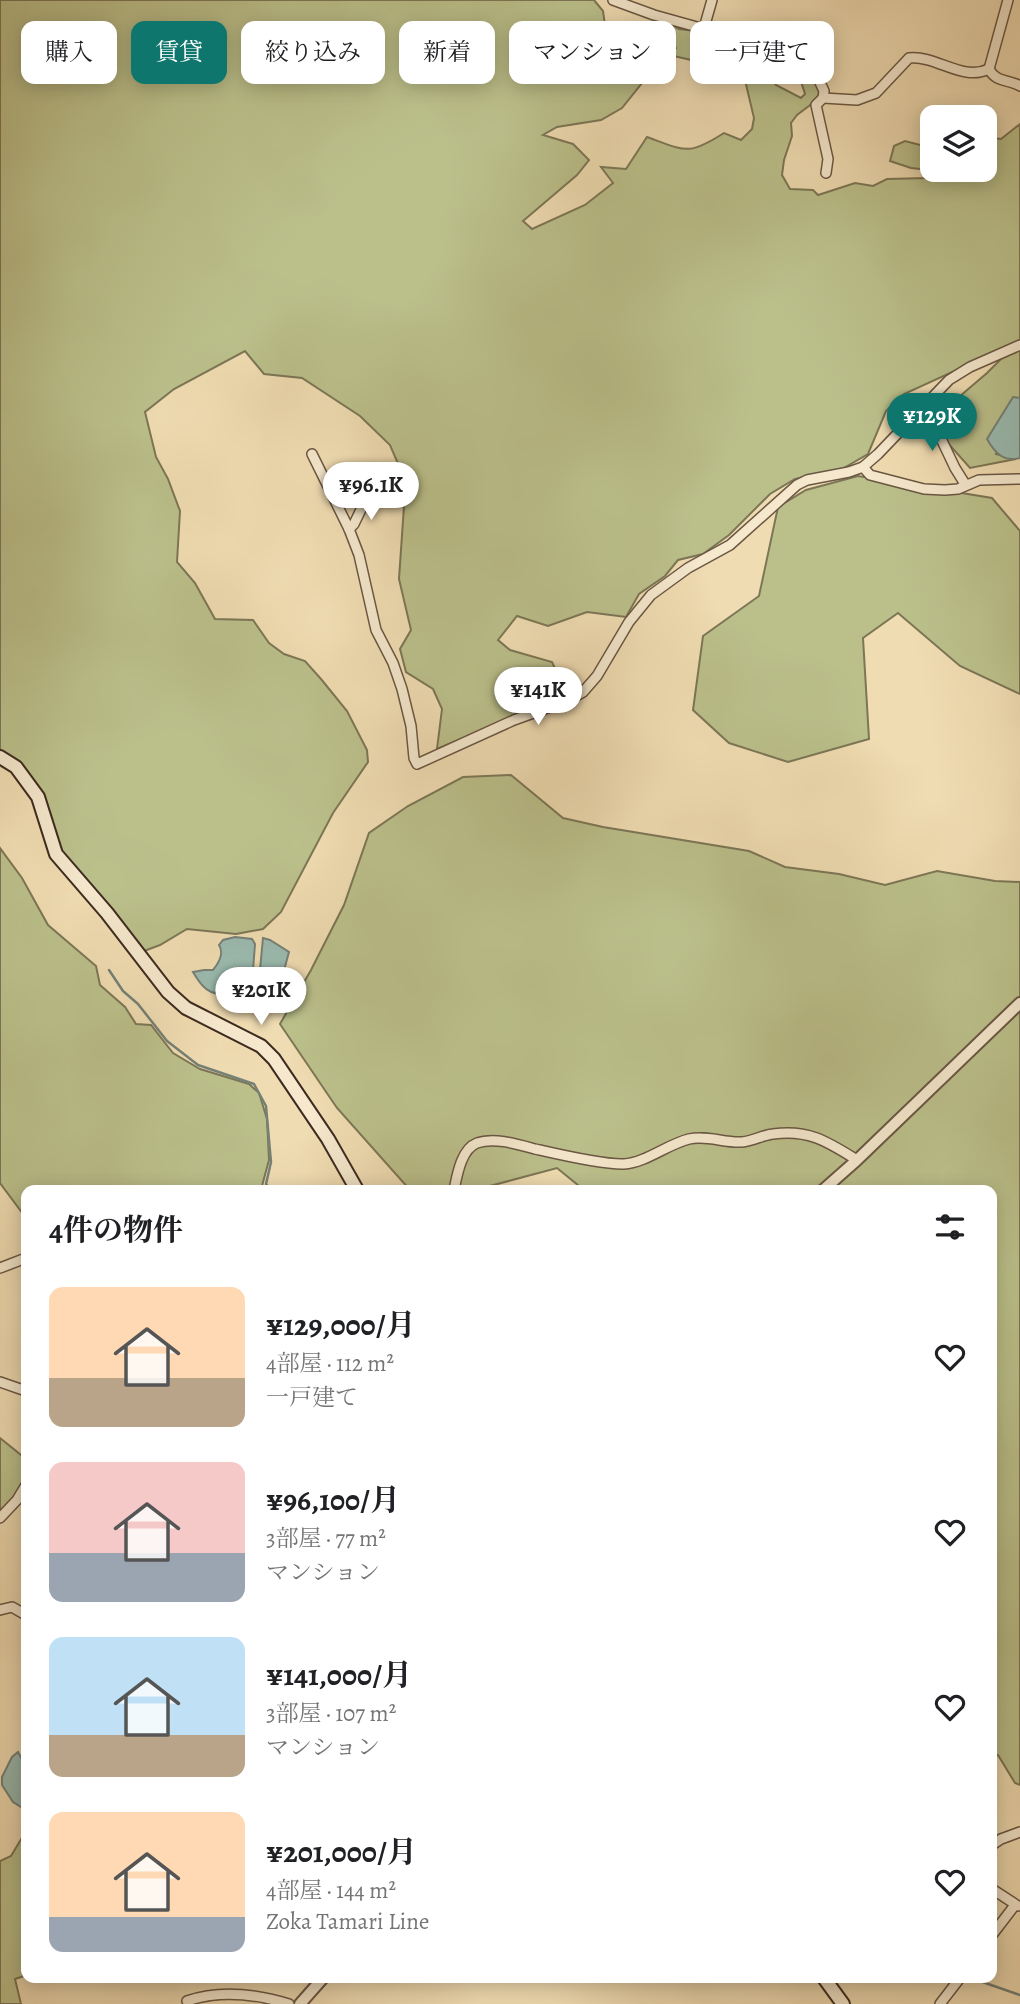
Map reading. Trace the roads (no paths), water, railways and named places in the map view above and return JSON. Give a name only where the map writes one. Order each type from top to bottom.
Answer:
[{"type":"main road","points":[[0,757],[16,767],[38,797],[56,853],[168,992],[186,1008],[261,1046],[274,1059],[328,1139],[354,1185]]},
{"type":"main road","points":[[828,1983],[843,2004]]},
{"type":"street","points":[[613,0],[690,24]]},
{"type":"street","points":[[706,21],[712,0]]},
{"type":"street","points":[[823,98],[857,100],[877,93],[909,58],[940,63],[970,74],[989,69],[1008,0]]},
{"type":"street","points":[[989,69],[998,79],[1020,86]]},
{"type":"street","points":[[821,84],[823,98],[816,105],[828,159],[826,173]]},
{"type":"street","points":[[312,454],[349,529],[362,564],[376,630],[393,663],[402,689],[417,764],[583,692],[597,676],[629,622],[651,595],[688,569],[730,545],[797,485],[863,467],[948,380],[1020,345]]},
{"type":"street","points":[[925,405],[965,484]]},
{"type":"street","points":[[863,467],[870,475],[924,489],[945,491],[979,480],[1020,479]]},
{"type":"street","points":[[349,529],[368,495]]},
{"type":"street","points":[[829,1185],[1020,1003]]},
{"type":"street","points":[[455,1185],[466,1153],[477,1143],[490,1141],[624,1164],[635,1162],[688,1139],[699,1137],[743,1142],[792,1132],[807,1133],[826,1140],[858,1160]]},
{"type":"street","points":[[0,1268],[21,1260]]},
{"type":"street","points":[[0,1382],[21,1389]]},
{"type":"street","points":[[0,1518],[21,1494]]},
{"type":"street","points":[[0,1610],[12,1607],[21,1612]]},
{"type":"street","points":[[997,1842],[1020,1832]]},
{"type":"street","points":[[997,1892],[1018,1906],[997,1929]]},
{"type":"street","points":[[300,2004],[319,1983]]},
{"type":"street","points":[[940,2004],[955,1983]]},
{"type":"street","points":[[187,2001],[215,1993],[254,1995],[289,2004]]},
{"type":"water","points":[[1013,397],[1020,398],[1020,458],[1009,459],[1000,455],[987,439]]},
{"type":"water","points":[[235,937],[252,939],[255,944],[252,983],[226,994],[211,992],[193,972],[213,970],[220,958],[219,945],[223,940]]},
{"type":"water","points":[[263,938],[289,952],[283,974],[269,983],[259,980]]},
{"type":"water","points":[[18,1752],[21,1757],[21,1807],[13,1802],[2,1785],[2,1777],[12,1757]]},
{"type":"waterway","points":[[109,970],[123,991],[138,1004],[167,1041],[198,1065],[254,1084],[266,1106],[271,1162],[267,1185]]},
{"type":"waterway","points":[[985,1983],[1020,1995]]}]
